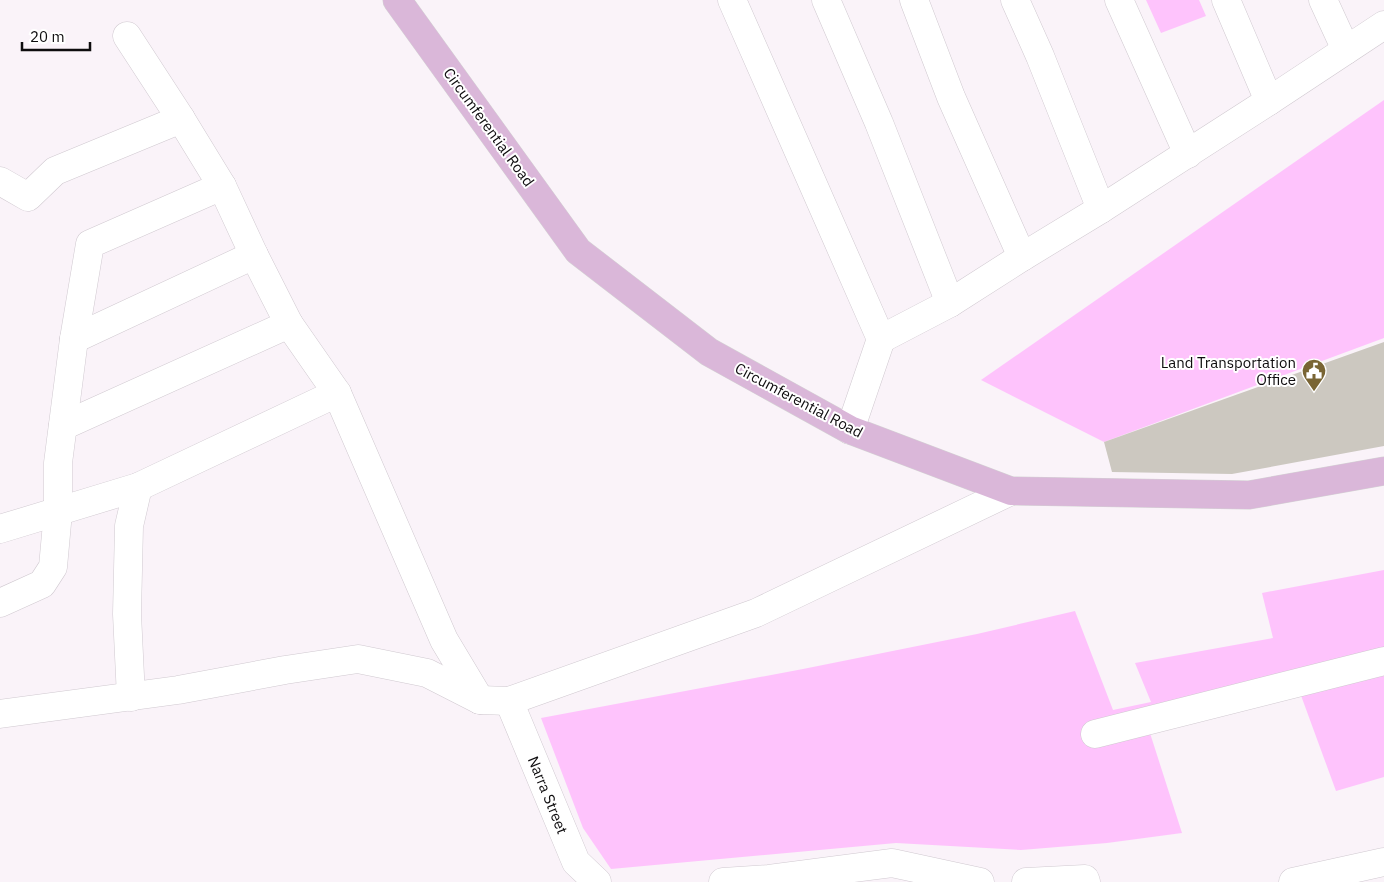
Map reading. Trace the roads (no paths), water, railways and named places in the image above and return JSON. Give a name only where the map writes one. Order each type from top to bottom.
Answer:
[{"type":"main road","name":"Circumferential Road","points":[[397,0],[578,251],[709,352],[850,430],[1011,491],[1249,495],[1384,471]]},
{"type":"street","points":[[732,0],[881,339],[850,430]]},
{"type":"street","points":[[826,0],[879,123],[950,302]]},
{"type":"street","points":[[914,0],[951,96],[1022,257]]},
{"type":"street","points":[[1015,0],[1040,56],[1101,210]]},
{"type":"street","points":[[1119,0],[1188,154]]},
{"type":"street","points":[[1226,0],[1270,101]]},
{"type":"street","points":[[1323,0],[1346,50]]},
{"type":"street","points":[[881,339],[950,302],[1101,210],[1384,25]]},
{"type":"street","points":[[127,36],[222,186],[289,324],[337,393],[444,640],[480,700]]},
{"type":"street","points":[[0,181],[28,197],[55,171],[180,118]]},
{"type":"street","points":[[0,602],[42,584],[54,567],[58,512],[58,462],[74,338],[90,244],[222,186]]},
{"type":"street","points":[[74,338],[254,255]]},
{"type":"street","points":[[63,426],[289,324]]},
{"type":"street","points":[[0,529],[138,487],[337,393]]},
{"type":"street","points":[[131,697],[127,614],[129,526],[138,487]]},
{"type":"street","points":[[0,714],[178,690],[285,670],[358,659],[427,673],[480,700],[509,701],[756,613],[1011,491]]},
{"type":"street","points":[[1095,734],[1384,661]]},
{"type":"street","name":"Narra Street","points":[[509,701],[576,862],[597,882]]},
{"type":"street","points":[[1294,882],[1384,862]]},
{"type":"street","points":[[723,882],[770,879],[892,863],[980,882]]},
{"type":"street","points":[[1026,882],[1085,878],[1086,882]]},
{"type":"place","name":"Land Transportation Office","points":[[1314,392]]}]
